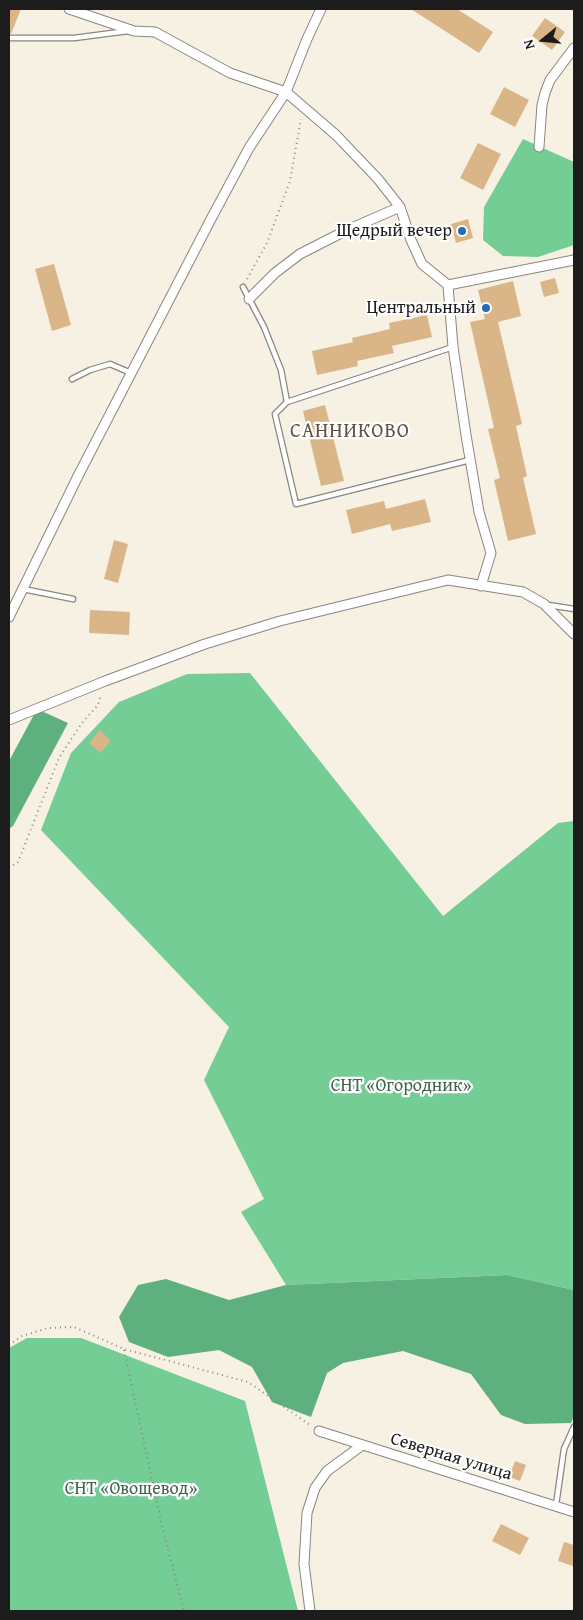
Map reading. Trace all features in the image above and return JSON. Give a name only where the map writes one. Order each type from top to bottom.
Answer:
[{"type":"street","points":[[69,9],[134,30],[155,32],[230,73],[286,92],[336,135],[378,179],[400,207],[411,240],[422,264],[448,285],[466,435],[480,512],[491,553],[481,586]]},
{"type":"street","points":[[9,617],[21,589],[248,148],[286,92],[321,9]]},
{"type":"street","points":[[539,147],[542,105],[545,93],[550,80],[574,48]]},
{"type":"street","points":[[249,299],[275,273],[300,254],[347,230],[400,207]]},
{"type":"street","points":[[448,285],[574,260]]},
{"type":"street","points":[[9,720],[105,681],[205,644],[280,621],[448,580],[523,592],[544,604],[574,634]]},
{"type":"street","name":"Северная улица","points":[[319,1431],[574,1512]]},
{"type":"street","points":[[310,1611],[304,1564],[307,1513],[315,1488],[327,1471],[362,1446]]},
{"type":"lane","points":[[9,38],[74,38],[134,30]]},
{"type":"lane","points":[[242,287],[264,327],[281,370],[287,402]]},
{"type":"lane","points":[[454,347],[287,402],[275,414],[296,504],[471,460]]},
{"type":"lane","points":[[72,379],[90,370],[110,364],[132,373]]},
{"type":"lane","points":[[21,589],[73,599]]},
{"type":"lane","points":[[544,604],[574,609]]},
{"type":"lane","points":[[556,1506],[564,1449],[574,1427]]},
{"type":"path","points":[[242,287],[267,243],[290,181],[304,107]]},
{"type":"path","points":[[9,868],[18,862],[60,758],[81,724],[98,705],[105,681]]},
{"type":"path","points":[[9,1345],[22,1336],[48,1328],[74,1327],[124,1349],[248,1382],[319,1431]]},
{"type":"path","points":[[124,1349],[162,1526],[184,1611]]},
{"type":"green space","points":[[523,139],[574,162],[574,245],[538,257],[503,256],[483,240],[484,207]]},
{"type":"green space","name":"СНТ «Огородник»","points":[[250,673],[443,916],[558,823],[574,821],[574,1290],[507,1275],[286,1285],[241,1212],[264,1199],[204,1080],[229,1027],[41,830],[71,753],[119,702],[187,674]]},
{"type":"green space","points":[[37,709],[68,723],[13,826],[9,829],[9,761]]},
{"type":"green space","points":[[507,1275],[574,1290],[574,1416],[571,1423],[525,1424],[501,1415],[471,1374],[403,1351],[343,1363],[327,1373],[311,1417],[272,1402],[252,1367],[219,1350],[168,1357],[129,1342],[119,1317],[138,1285],[166,1279],[229,1300],[286,1285]]},
{"type":"green space","name":"СНТ «Овощевод»","points":[[27,1338],[81,1338],[245,1401],[298,1611],[9,1611],[9,1348]]},
{"type":"building","points":[[9,9],[21,9],[11,34],[9,34]]},
{"type":"building","points":[[411,9],[457,9],[493,32],[479,53]]},
{"type":"building","points":[[545,18],[565,32],[552,50],[532,36]]},
{"type":"building","points":[[504,87],[529,100],[515,127],[490,114]]},
{"type":"building","points":[[478,143],[501,154],[483,190],[460,178]]},
{"type":"building","name":"Щедрый вечер","points":[[468,219],[473,238],[456,243],[451,224]]},
{"type":"building","points":[[54,264],[71,325],[52,331],[35,269]]},
{"type":"building","points":[[555,278],[559,293],[544,297],[540,282]]},
{"type":"building","points":[[513,281],[521,316],[498,322],[522,424],[516,426],[527,476],[523,478],[536,534],[508,541],[494,480],[500,478],[488,429],[494,428],[470,322],[485,319],[478,290]]},
{"type":"building","points":[[427,315],[432,337],[392,346],[394,353],[357,361],[358,366],[317,375],[312,351],[353,342],[352,338],[390,329],[389,323]]},
{"type":"building","points":[[325,405],[344,481],[321,486],[303,411]]},
{"type":"building","points":[[425,499],[431,522],[392,531],[390,524],[352,534],[346,510],[384,501],[386,509]]},
{"type":"building","points":[[114,540],[128,544],[118,583],[104,579]]},
{"type":"building","points":[[90,610],[130,612],[129,635],[89,633]]},
{"type":"building","points":[[100,730],[111,741],[100,753],[89,743]]},
{"type":"building","points":[[515,1461],[526,1465],[520,1481],[509,1477]]},
{"type":"building","points":[[501,1524],[529,1538],[520,1555],[492,1541]]},
{"type":"building","points":[[564,1542],[574,1545],[573,1566],[558,1561]]},
{"type":"place","name":"Щедрый вечер","points":[[462,231]]},
{"type":"place","name":"Центральный","points":[[486,308]]},
{"type":"district","name":"САННИКОВО","points":[[350,432]]}]
